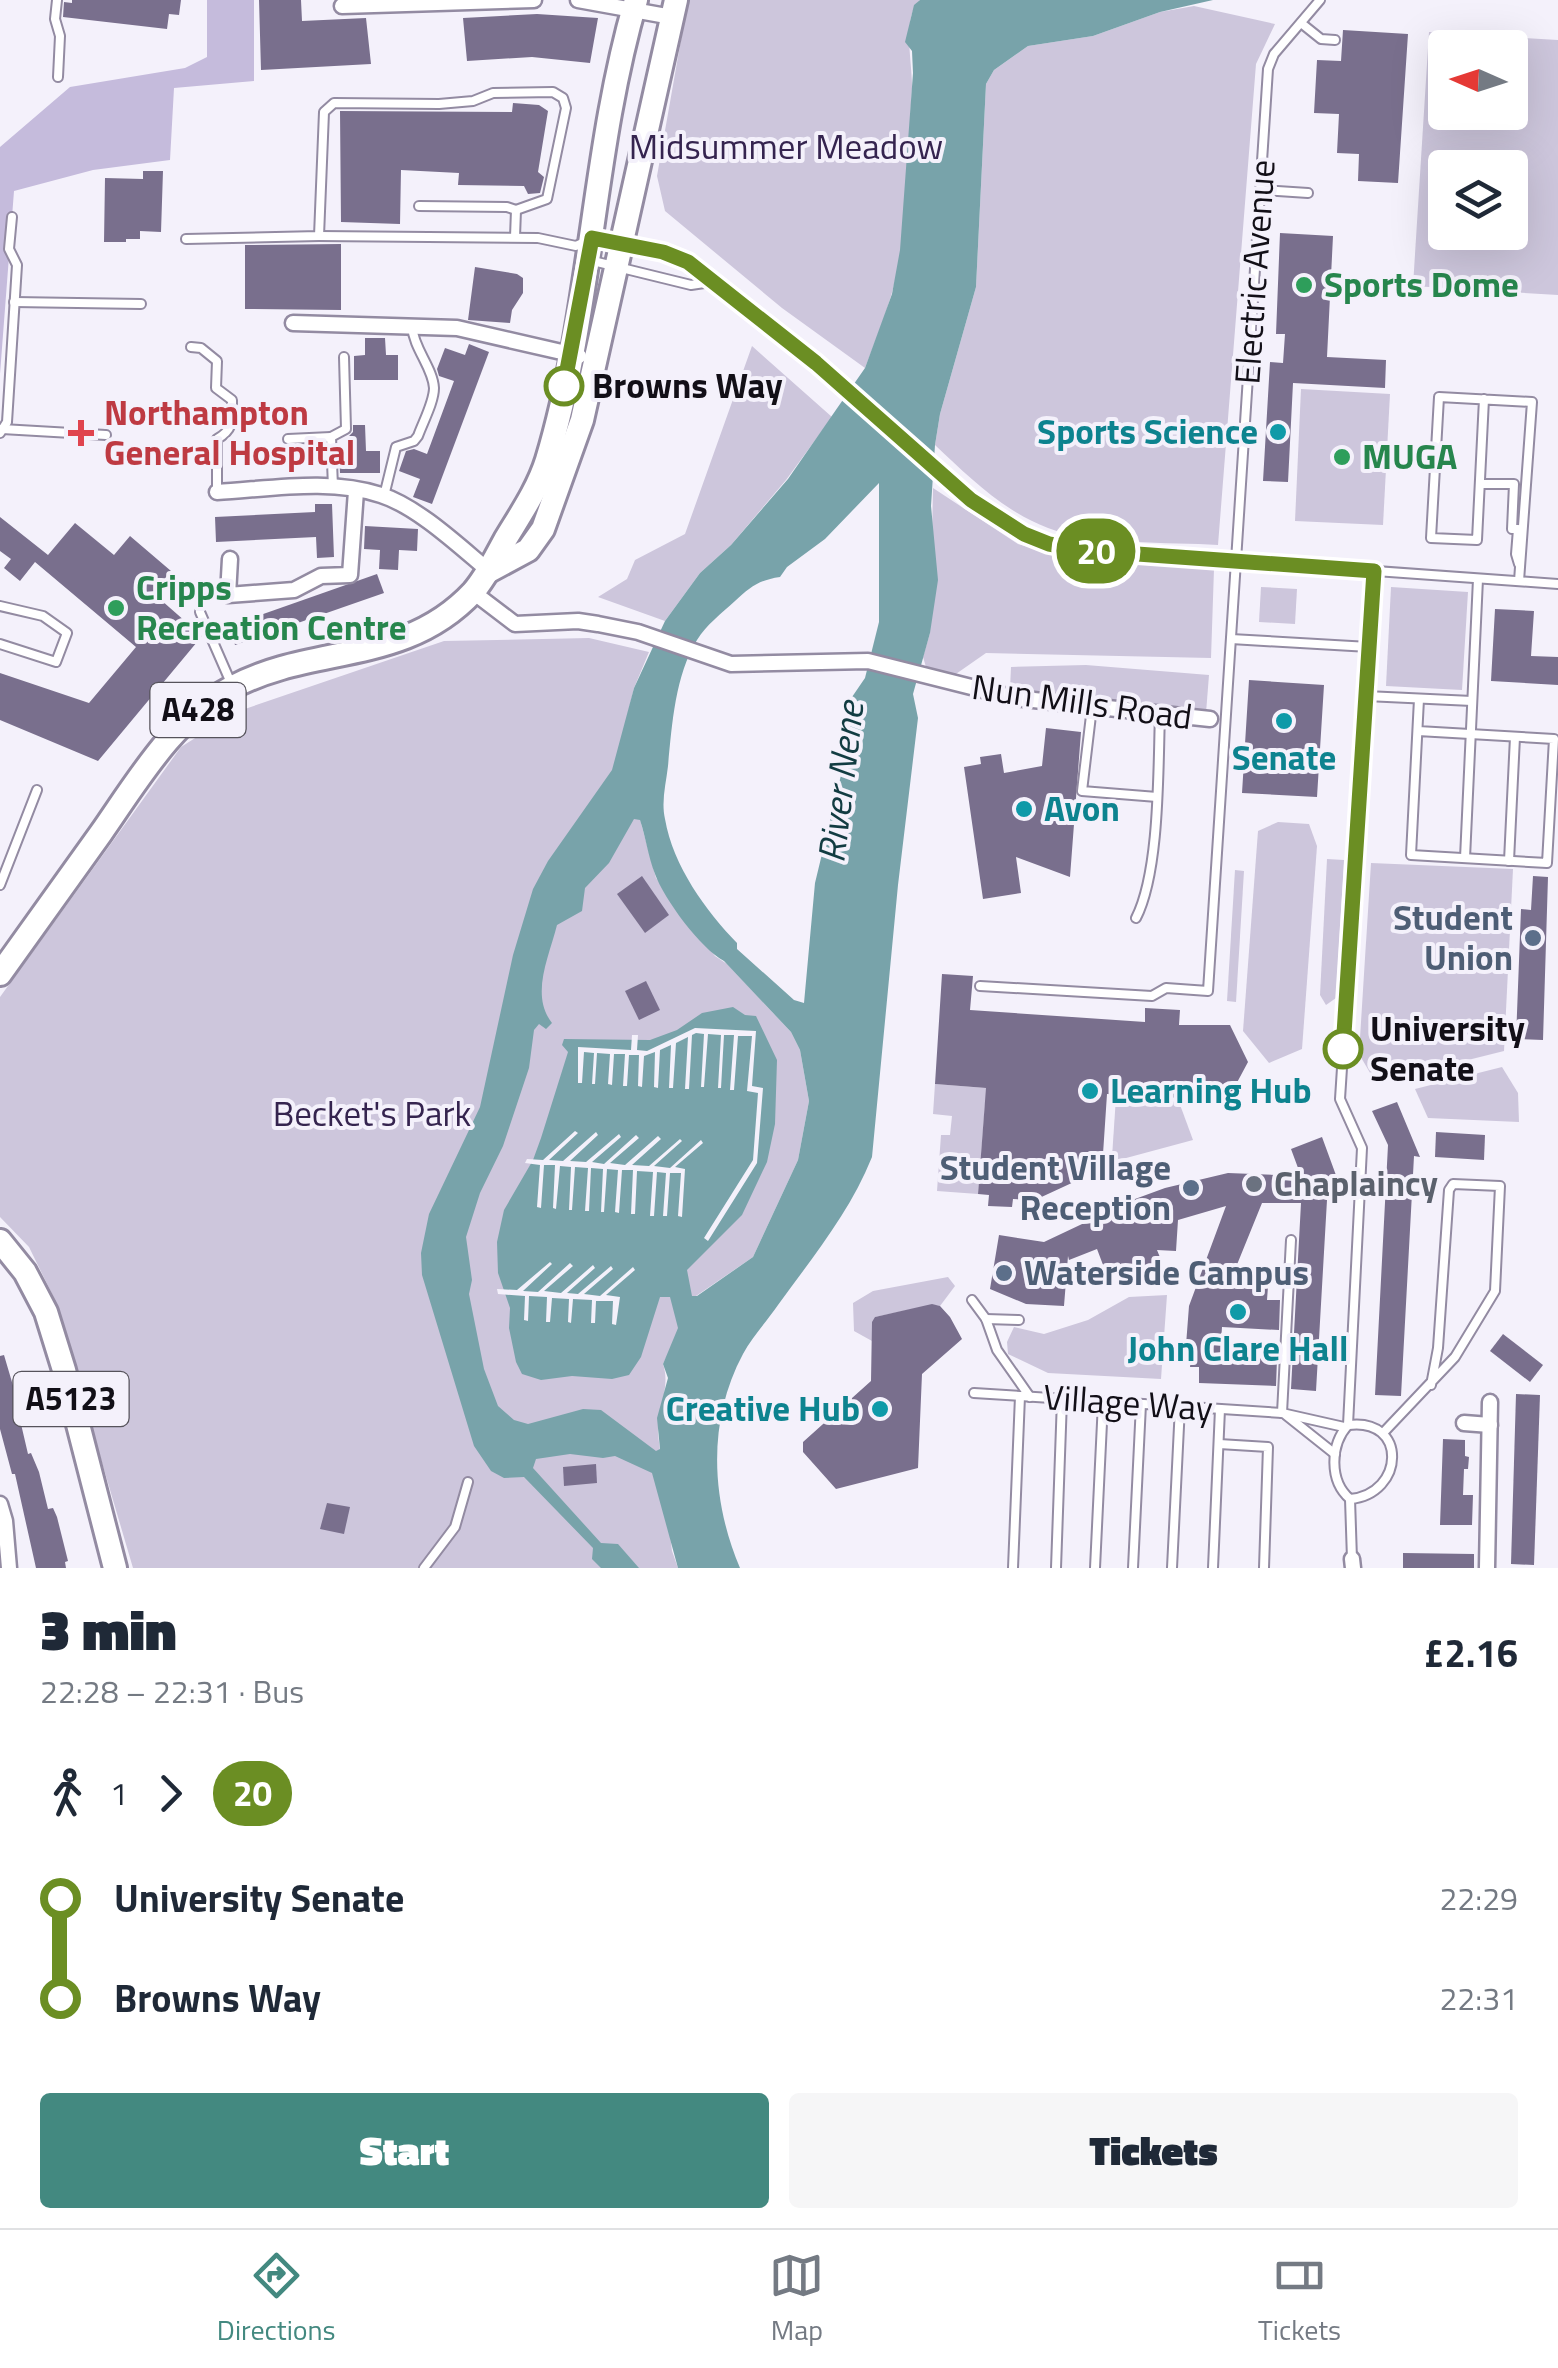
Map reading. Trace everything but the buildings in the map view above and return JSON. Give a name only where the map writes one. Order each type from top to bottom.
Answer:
[{"type":"main road","name":"A428","points":[[0,974],[163,745],[198,710],[232,687],[284,668],[413,636],[432,626],[473,592],[489,571],[546,462],[571,354],[585,248],[634,5]]},
{"type":"main road","name":"A428","points":[[489,571],[528,550],[543,529],[582,420],[674,8]]},
{"type":"main road","name":"A5123","points":[[0,1241],[25,1272],[46,1312],[115,1568]]},
{"type":"street","points":[[342,6],[534,0]]},
{"type":"street","points":[[578,0],[674,8]]},
{"type":"street","points":[[293,323],[457,328],[595,360]]},
{"type":"street","points":[[218,492],[334,487],[384,496],[407,508],[489,571]]},
{"type":"street","points":[[230,558],[228,596],[294,590],[321,576],[350,575],[356,490]]},
{"type":"street","name":"Nun Mills Road","points":[[473,592],[515,624],[578,622],[638,632],[731,664],[868,661],[1016,698],[1218,719]]},
{"type":"street","points":[[1486,1568],[1490,1402]]},
{"type":"street","points":[[1464,1423],[1490,1426]]},
{"type":"street","points":[[0,1504],[9,1568]]},
{"type":"lane","points":[[57,0],[58,77]]},
{"type":"lane","name":"Electric Avenue","points":[[980,986],[1152,996],[1166,988],[1208,991],[1216,872],[1218,719],[1231,639],[1268,69],[1274,54],[1320,0]]},
{"type":"lane","points":[[1301,23],[1320,39],[1335,40]]},
{"type":"lane","points":[[319,236],[324,112],[334,104],[438,104],[474,101],[493,92],[554,92],[563,98],[566,108],[547,199],[516,210],[419,206]]},
{"type":"lane","points":[[1262,190],[1308,192]]},
{"type":"lane","points":[[515,237],[516,210]]},
{"type":"lane","points":[[1,431],[7,422],[17,265],[9,249],[12,216]]},
{"type":"lane","points":[[186,239],[538,238],[585,248],[614,266],[690,285],[711,282]]},
{"type":"lane","points":[[585,248],[622,242],[688,262],[816,363],[971,500],[1024,534],[1049,544],[1082,550],[1558,584]]},
{"type":"lane","points":[[14,302],[141,304]]},
{"type":"lane","points":[[384,496],[396,446],[418,436],[434,390],[414,346],[412,326]]},
{"type":"lane","points":[[191,347],[201,348],[217,361],[216,388],[232,400],[232,425],[228,434],[217,440],[218,492]]},
{"type":"lane","points":[[288,439],[331,437],[346,429],[344,357]]},
{"type":"lane","points":[[1484,400],[1477,540],[1431,538],[1439,397],[1532,402],[1523,554],[1519,564]]},
{"type":"lane","points":[[1,431],[106,435]]},
{"type":"lane","points":[[331,437],[334,487]]},
{"type":"lane","points":[[1480,484],[1514,484],[1512,529],[1518,530],[1519,582]]},
{"type":"lane","points":[[1346,1426],[1373,1426],[1383,1433],[1392,1450],[1389,1470],[1380,1488],[1369,1497],[1350,1498],[1340,1490],[1335,1454],[1346,1426],[1362,1148],[1340,1099],[1374,571]]},
{"type":"lane","points":[[1465,858],[1478,578]]},
{"type":"lane","points":[[0,606],[42,616],[68,633],[56,662],[0,644]]},
{"type":"lane","points":[[200,612],[232,687]]},
{"type":"lane","points":[[1231,639],[1369,647]]},
{"type":"lane","points":[[1366,696],[1472,701]]},
{"type":"lane","points":[[1418,732],[1554,739],[1547,863],[1411,856],[1418,732],[1420,699]]},
{"type":"lane","points":[[1092,706],[1082,792],[1156,797]]},
{"type":"lane","points":[[1136,918],[1145,900],[1160,714]]},
{"type":"lane","points":[[1509,861],[1515,737]]},
{"type":"lane","points":[[0,885],[37,790]]},
{"type":"lane","points":[[1383,1433],[1430,1385],[1456,1357],[1495,1290],[1500,1186],[1453,1184],[1448,1190],[1438,1348],[1430,1385]]},
{"type":"lane","points":[[1290,1240],[1282,1413],[1335,1454]]},
{"type":"lane","points":[[972,1300],[1025,1397],[1013,1568]]},
{"type":"lane","points":[[986,1320],[1020,1320]]},
{"type":"lane","name":"Village Way","points":[[974,1394],[1282,1413],[1346,1426]]},
{"type":"lane","points":[[1056,1568],[1062,1399]]},
{"type":"lane","points":[[1095,1568],[1103,1402]]},
{"type":"lane","points":[[1132,1568],[1142,1404]]},
{"type":"lane","points":[[1172,1568],[1180,1406]]},
{"type":"lane","points":[[1213,1568],[1220,1409]]},
{"type":"lane","points":[[1219,1444],[1268,1448],[1264,1568]]},
{"type":"lane","points":[[424,1568],[455,1527],[468,1482]]},
{"type":"lane","points":[[1350,1498],[1352,1563]]},
{"type":"green space","name":"Midsummer Meadow","points":[[688,0],[920,0],[909,29],[912,89],[902,246],[891,296],[865,368],[782,308],[665,211],[657,176]]},
{"type":"green space","points":[[1194,6],[1275,24],[1256,64],[1218,545],[1108,540],[1066,533],[1032,521],[1001,503],[935,445],[976,287],[986,84],[994,70],[1028,46],[1093,36],[1160,12]]},
{"type":"green space","points":[[1528,38],[1558,40],[1558,295],[1413,286],[1428,48],[1428,130],[1528,130]]},
{"type":"green space","points":[[752,346],[832,417],[786,480],[731,545],[700,573],[665,621],[598,597],[627,579],[635,560],[685,534]]},
{"type":"green space","name":"MUGA","points":[[1301,389],[1390,394],[1383,525],[1295,521]]},
{"type":"green space","points":[[933,488],[1018,544],[1078,561],[1214,569],[1211,658],[986,653],[953,676],[926,667],[923,657],[930,633]]},
{"type":"green space","points":[[1261,587],[1297,589],[1295,624],[1259,622]]},
{"type":"green space","points":[[1391,587],[1468,592],[1462,690],[1386,686]]},
{"type":"green space","name":"Becket's Park","points":[[589,638],[649,652],[634,688],[620,746],[656,878],[715,956],[791,1032],[800,1050],[809,1101],[798,1160],[753,1257],[696,1296],[663,1364],[665,1382],[658,1434],[672,1551],[678,1568],[133,1568],[53,1296],[29,1247],[0,1217],[0,997],[181,747],[236,712],[444,641]]},
{"type":"green space","points":[[1086,665],[1209,675],[1206,713],[1010,689],[1011,667]]},
{"type":"green space","points":[[1278,822],[1309,824],[1317,846],[1302,1049],[1269,1063],[1243,1031],[1258,831]]},
{"type":"green space","points":[[1327,859],[1344,860],[1336,998],[1326,1005],[1320,995]]},
{"type":"green space","points":[[1371,863],[1513,869],[1504,1051],[1376,1083],[1359,1054]]},
{"type":"green space","points":[[1235,870],[1244,871],[1236,1002],[1227,1001]]},
{"type":"green space","points":[[1502,1067],[1518,1093],[1519,1122],[1428,1118],[1415,1089]]},
{"type":"green space","points":[[935,1084],[998,1089],[985,1104],[978,1194],[937,1191],[941,1135],[950,1135],[952,1116],[933,1114]]},
{"type":"green space","points":[[1116,1097],[1179,1102],[1193,1140],[1115,1161],[1112,1157]]},
{"type":"green space","points":[[948,1277],[955,1286],[940,1306],[875,1317],[872,1341],[854,1331],[853,1303],[873,1291]]},
{"type":"green space","points":[[1167,1295],[1161,1379],[1048,1373],[1008,1354],[1007,1342],[1014,1327],[1044,1334],[1088,1320],[1129,1297]]},
{"type":"shaded area","points":[[207,0],[254,0],[254,81],[174,88],[170,160],[93,170],[14,191],[0,374],[0,147],[70,87],[185,68],[207,57]]},
{"type":"water","name":"River Nene","points":[[920,0],[1213,0],[1160,12],[1093,36],[1028,46],[994,70],[986,84],[976,287],[935,445],[931,506],[938,580],[930,633],[913,694],[918,718],[872,1157],[842,1216],[751,1341],[731,1380],[723,1406],[717,1461],[723,1515],[740,1568],[678,1568],[652,1473],[615,1456],[570,1454],[536,1459],[533,1468],[601,1543],[618,1544],[639,1568],[601,1568],[592,1559],[593,1548],[524,1477],[504,1478],[491,1471],[474,1446],[422,1275],[421,1253],[429,1214],[480,1107],[513,955],[533,889],[612,770],[634,688],[665,621],[700,573],[731,545],[788,479],[865,368],[892,294],[900,250],[913,73],[912,51],[905,42],[914,5]],"holes":[[[879,483],[879,622],[865,678],[852,697],[844,721],[841,775],[815,883],[804,1003],[794,1000],[737,949],[737,943],[692,887],[675,854],[664,806],[673,718],[684,669],[705,629],[750,588],[780,577],[787,567],[825,539]],[[634,819],[640,820],[660,884],[684,922],[791,1032],[800,1050],[809,1101],[798,1160],[753,1257],[692,1296],[687,1270],[742,1215],[767,1162],[775,1124],[777,1060],[756,1016],[745,1015],[733,1007],[702,1013],[677,1030],[650,1040],[564,1039],[562,1045],[568,1052],[541,1138],[504,1210],[497,1242],[498,1273],[510,1308],[509,1328],[516,1362],[522,1374],[541,1380],[572,1376],[612,1379],[629,1375],[641,1357],[660,1297],[670,1297],[678,1328],[663,1364],[668,1378],[657,1418],[660,1449],[656,1451],[601,1410],[583,1409],[528,1424],[514,1420],[498,1406],[484,1369],[469,1294],[472,1280],[466,1237],[529,1068],[534,1030],[539,1024],[546,1029],[552,1023],[542,1000],[542,988],[557,925],[582,911],[585,888],[609,863]]]},
{"type":"pier","points":[[695,1028],[756,1031],[752,1086],[763,1088],[757,1163],[708,1241],[704,1238],[753,1160],[758,1093],[747,1091],[752,1036],[738,1036],[734,1090],[730,1090],[734,1035],[724,1035],[718,1088],[721,1035],[708,1034],[701,1087],[704,1034],[696,1033],[692,1035],[689,1089],[685,1089],[688,1037],[676,1043],[673,1088],[669,1088],[671,1045],[660,1050],[658,1088],[654,1087],[655,1052],[644,1056],[642,1087],[638,1086],[639,1055],[629,1055],[627,1086],[623,1086],[625,1054],[614,1054],[612,1085],[608,1084],[610,1054],[597,1053],[592,1084],[594,1053],[584,1052],[582,1083],[578,1083],[578,1047],[631,1050],[632,1035],[638,1035],[637,1050],[647,1051]]},
{"type":"pier","points":[[575,1131],[578,1133],[549,1160],[563,1161],[596,1132],[598,1135],[570,1161],[586,1162],[619,1134],[621,1137],[592,1162],[604,1164],[636,1135],[639,1138],[610,1163],[625,1165],[658,1136],[661,1139],[632,1165],[649,1166],[680,1139],[654,1166],[670,1168],[701,1140],[703,1143],[675,1167],[685,1169],[682,1217],[678,1216],[681,1173],[670,1173],[667,1216],[663,1216],[666,1173],[657,1172],[654,1216],[650,1216],[653,1172],[637,1171],[635,1214],[631,1214],[633,1170],[622,1170],[619,1213],[615,1212],[618,1170],[607,1169],[601,1212],[603,1169],[591,1168],[589,1211],[585,1211],[588,1168],[575,1167],[569,1210],[571,1167],[560,1166],[556,1209],[555,1165],[544,1165],[541,1208],[537,1207],[540,1165],[525,1163],[527,1159],[543,1160]]},
{"type":"pier","points":[[550,1262],[523,1291],[538,1292],[570,1263],[573,1266],[544,1291],[561,1293],[593,1265],[595,1268],[567,1293],[578,1294],[611,1266],[613,1269],[584,1294],[600,1296],[633,1267],[635,1270],[606,1295],[620,1297],[616,1325],[612,1324],[613,1301],[596,1301],[595,1323],[591,1323],[592,1300],[573,1299],[571,1323],[569,1299],[552,1298],[550,1322],[546,1322],[547,1297],[529,1296],[528,1321],[524,1320],[525,1296],[498,1294],[497,1289],[517,1290]]},
{"type":"bus line","name":"20","points":[[564,386],[592,238],[622,242],[688,262],[816,363],[971,500],[1024,534],[1082,550],[1374,571],[1343,1049]]},
{"type":"place","name":"Sports Dome","points":[[1304,285]]},
{"type":"place","name":"Browns Way","points":[[564,386]]},
{"type":"place","name":"Sports Science","points":[[1278,432]]},
{"type":"place","name":"Northampton General Hospital","points":[[81,433]]},
{"type":"place","name":"MUGA","points":[[1342,457]]},
{"type":"place","name":"Cripps Recreation Centre","points":[[116,608]]},
{"type":"place","name":"Senate","points":[[1284,721]]},
{"type":"place","name":"Avon","points":[[1024,809]]},
{"type":"place","name":"Student Union","points":[[1533,938]]},
{"type":"place","name":"University Senate","points":[[1343,1049]]},
{"type":"place","name":"Learning Hub","points":[[1090,1091]]},
{"type":"place","name":"Chaplaincy","points":[[1254,1184]]},
{"type":"place","name":"Student Village Reception","points":[[1191,1188]]},
{"type":"place","name":"Waterside Campus","points":[[1004,1273]]},
{"type":"place","name":"John Clare Hall","points":[[1238,1312]]},
{"type":"place","name":"Creative Hub","points":[[880,1409]]}]
